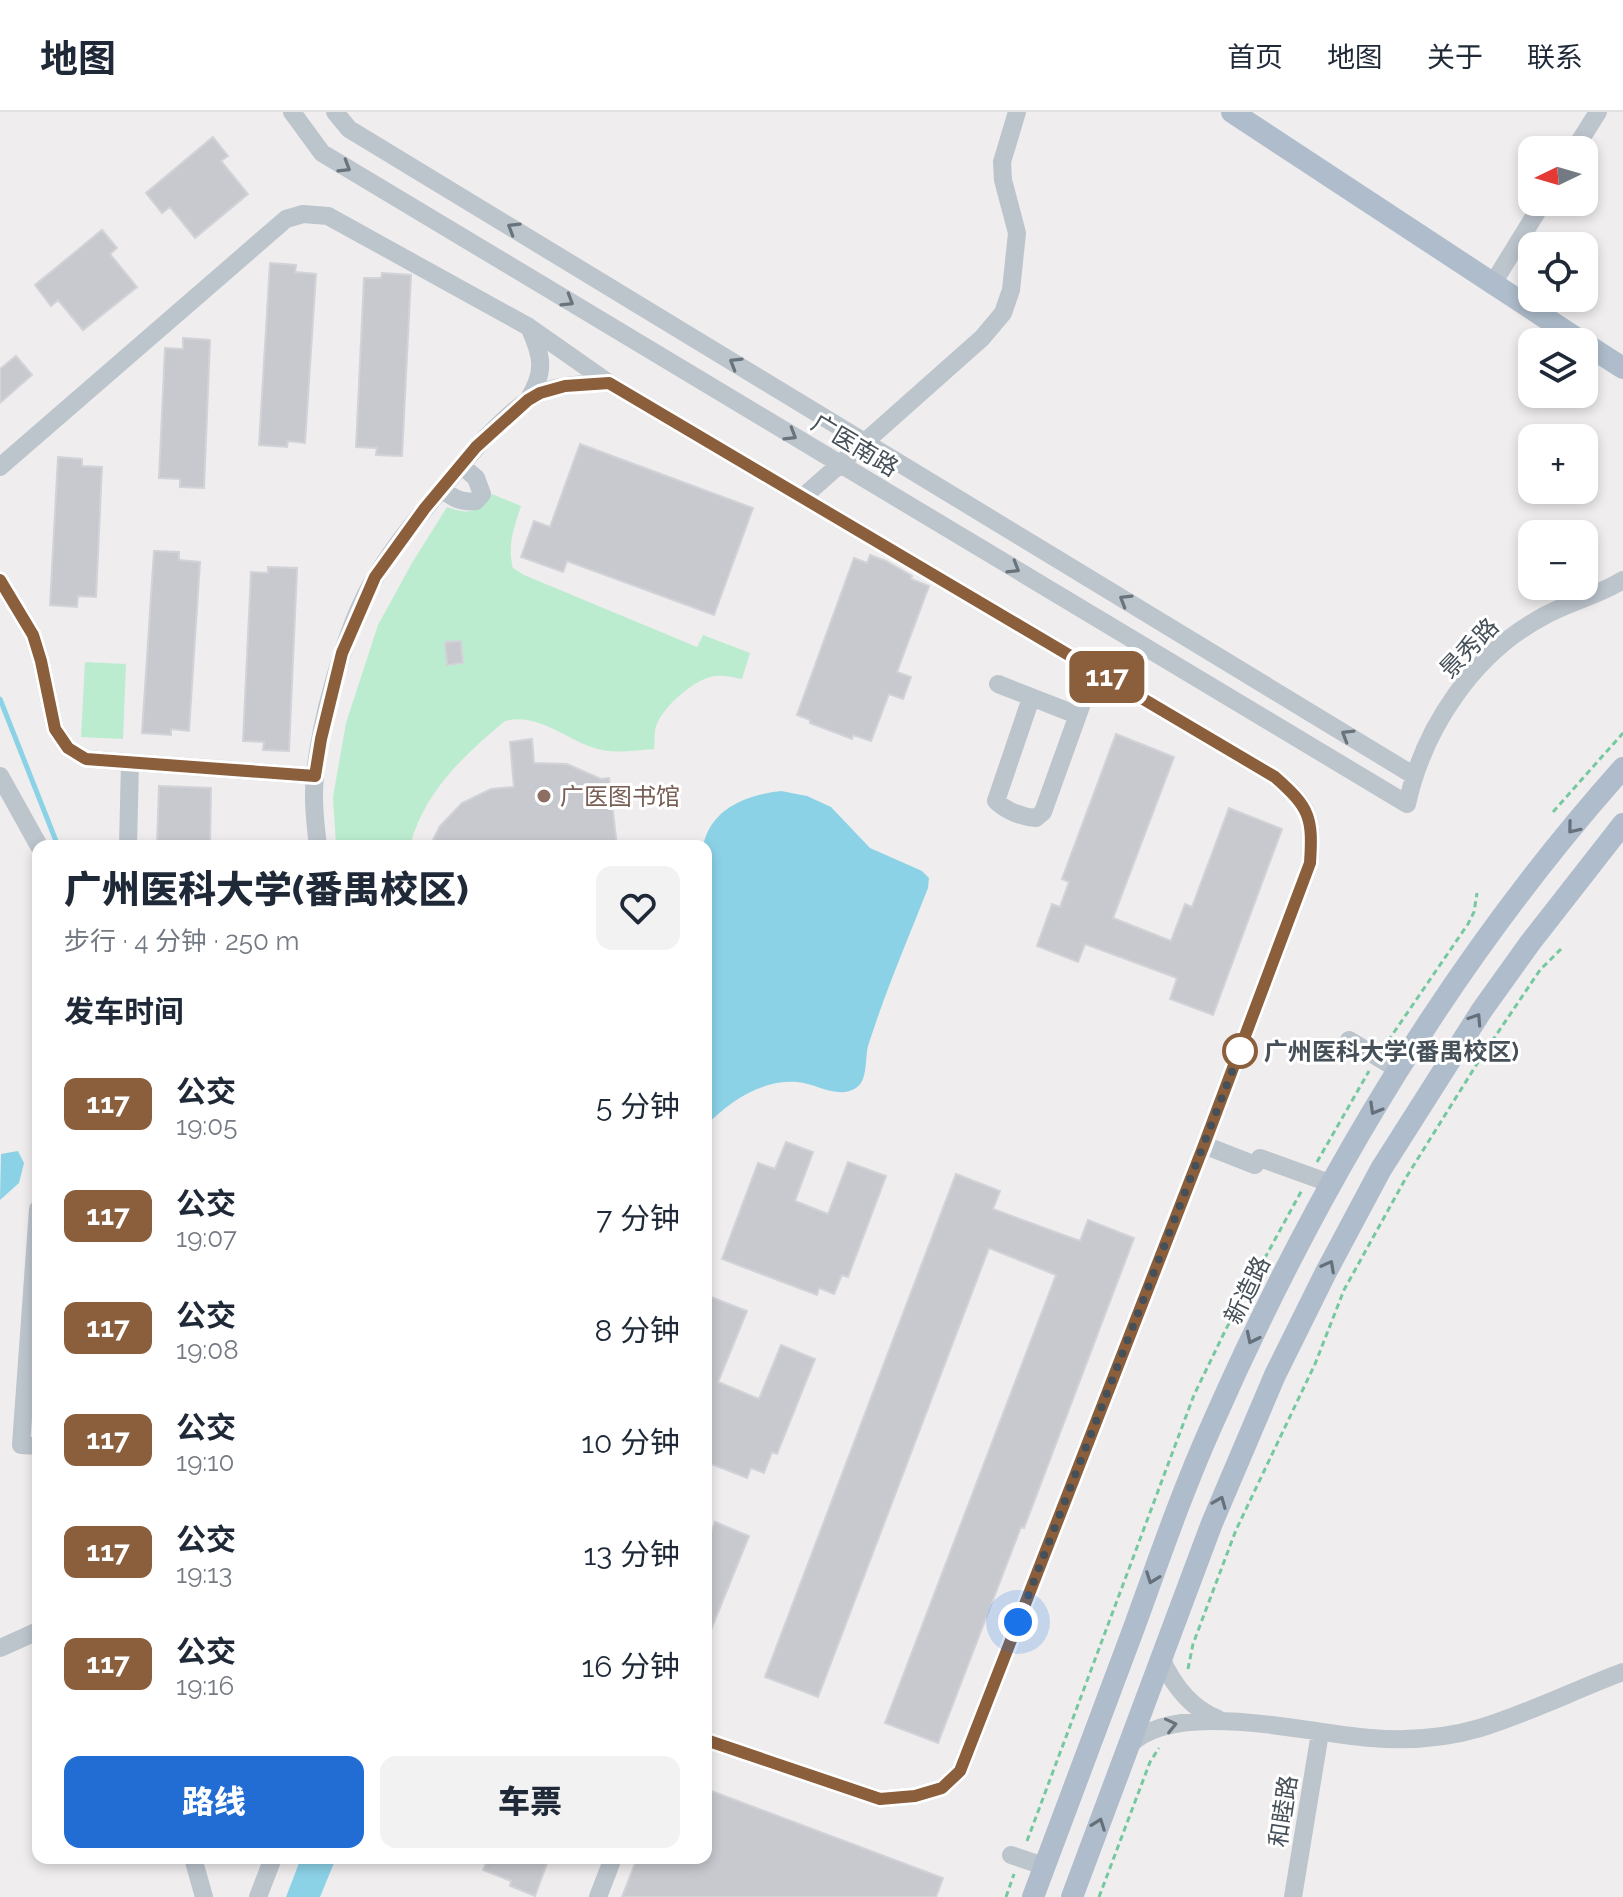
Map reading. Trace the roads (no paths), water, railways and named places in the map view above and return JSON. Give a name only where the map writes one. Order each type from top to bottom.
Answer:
[{"type":"main road","points":[[1232,112],[1561,328]]},
{"type":"main road","points":[[1598,352],[1623,368]]},
{"type":"main road","name":"新造路","points":[[1033,1897],[1194,1465],[1274,1291],[1332,1184],[1428,1023],[1491,933],[1623,768]]},
{"type":"main road","points":[[1072,1897],[1212,1523],[1257,1413],[1304,1314],[1359,1210],[1417,1111],[1482,1010],[1623,824]]},
{"type":"street","name":"广医南路","points":[[292,112],[322,153],[1407,804]]},
{"type":"street","name":"广医南路","points":[[335,112],[349,129],[1413,775]]},
{"type":"street","points":[[803,497],[982,338],[1003,313],[1011,290],[1017,233],[1003,180],[1002,162],[1017,112]]},
{"type":"street","points":[[1583,136],[1598,112]]},
{"type":"street","points":[[0,467],[286,219],[303,214],[328,216],[529,327],[609,383],[1275,777],[1300,799],[1312,829],[1310,863],[1204,1145],[960,1771],[942,1788],[915,1796],[880,1799],[712,1742]]},
{"type":"street","points":[[1492,285],[1534,216]]},
{"type":"street","points":[[528,400],[538,383],[541,366],[539,349],[529,327]]},
{"type":"street","points":[[317,840],[314,799],[321,739],[342,653],[383,565],[476,447],[528,400],[565,386],[609,383]]},
{"type":"street","points":[[442,489],[456,500],[467,502],[476,501],[482,494],[476,478],[461,465]]},
{"type":"street","points":[[0,580],[33,635],[55,729],[68,748],[86,759],[315,776]]},
{"type":"street","name":"景秀路","points":[[1407,804],[1413,775],[1436,723],[1455,696],[1501,646],[1517,631],[1547,614],[1623,580]]},
{"type":"street","points":[[1031,698],[996,801],[1002,807],[1036,818],[1043,812],[1094,670]]},
{"type":"street","points":[[998,684],[1077,715]]},
{"type":"street","points":[[128,840],[130,762]]},
{"type":"street","points":[[0,776],[36,840]]},
{"type":"street","points":[[1349,1040],[1399,1070]]},
{"type":"street","points":[[1204,1145],[1332,1184]]},
{"type":"street","points":[[32,1292],[21,1445],[32,1446]]},
{"type":"street","points":[[0,1648],[32,1634]]},
{"type":"street","points":[[1161,1658],[1181,1692],[1202,1711],[1221,1720]]},
{"type":"street","points":[[1128,1747],[1144,1733],[1188,1721],[1221,1720],[1374,1738],[1439,1737],[1480,1728],[1623,1672]]},
{"type":"street","name":"和睦路","points":[[1293,1897],[1320,1733]]},
{"type":"street","points":[[1017,1857],[1044,1866]]},
{"type":"street","points":[[195,1864],[204,1897]]},
{"type":"street","points":[[258,1897],[271,1864]]},
{"type":"street","points":[[598,1897],[611,1864]]},
{"type":"water","points":[[781,791],[807,796],[831,807],[870,848],[922,871],[929,878],[928,888],[876,1023],[860,1084],[849,1091],[834,1092],[797,1082],[771,1084],[736,1100],[712,1120],[712,840],[705,840],[722,813],[756,796]]},
{"type":"water","points":[[18,1151],[24,1163],[19,1183],[0,1200],[1,1154]]},
{"type":"water","points":[[299,1864],[334,1864],[320,1897],[286,1897]]},
{"type":"waterway","points":[[0,699],[56,840]]},
{"type":"place","name":"广医图书馆","points":[[544,796]]},
{"type":"place","name":"广州医科大学(番禺校区)","points":[[1240,1051]]}]
